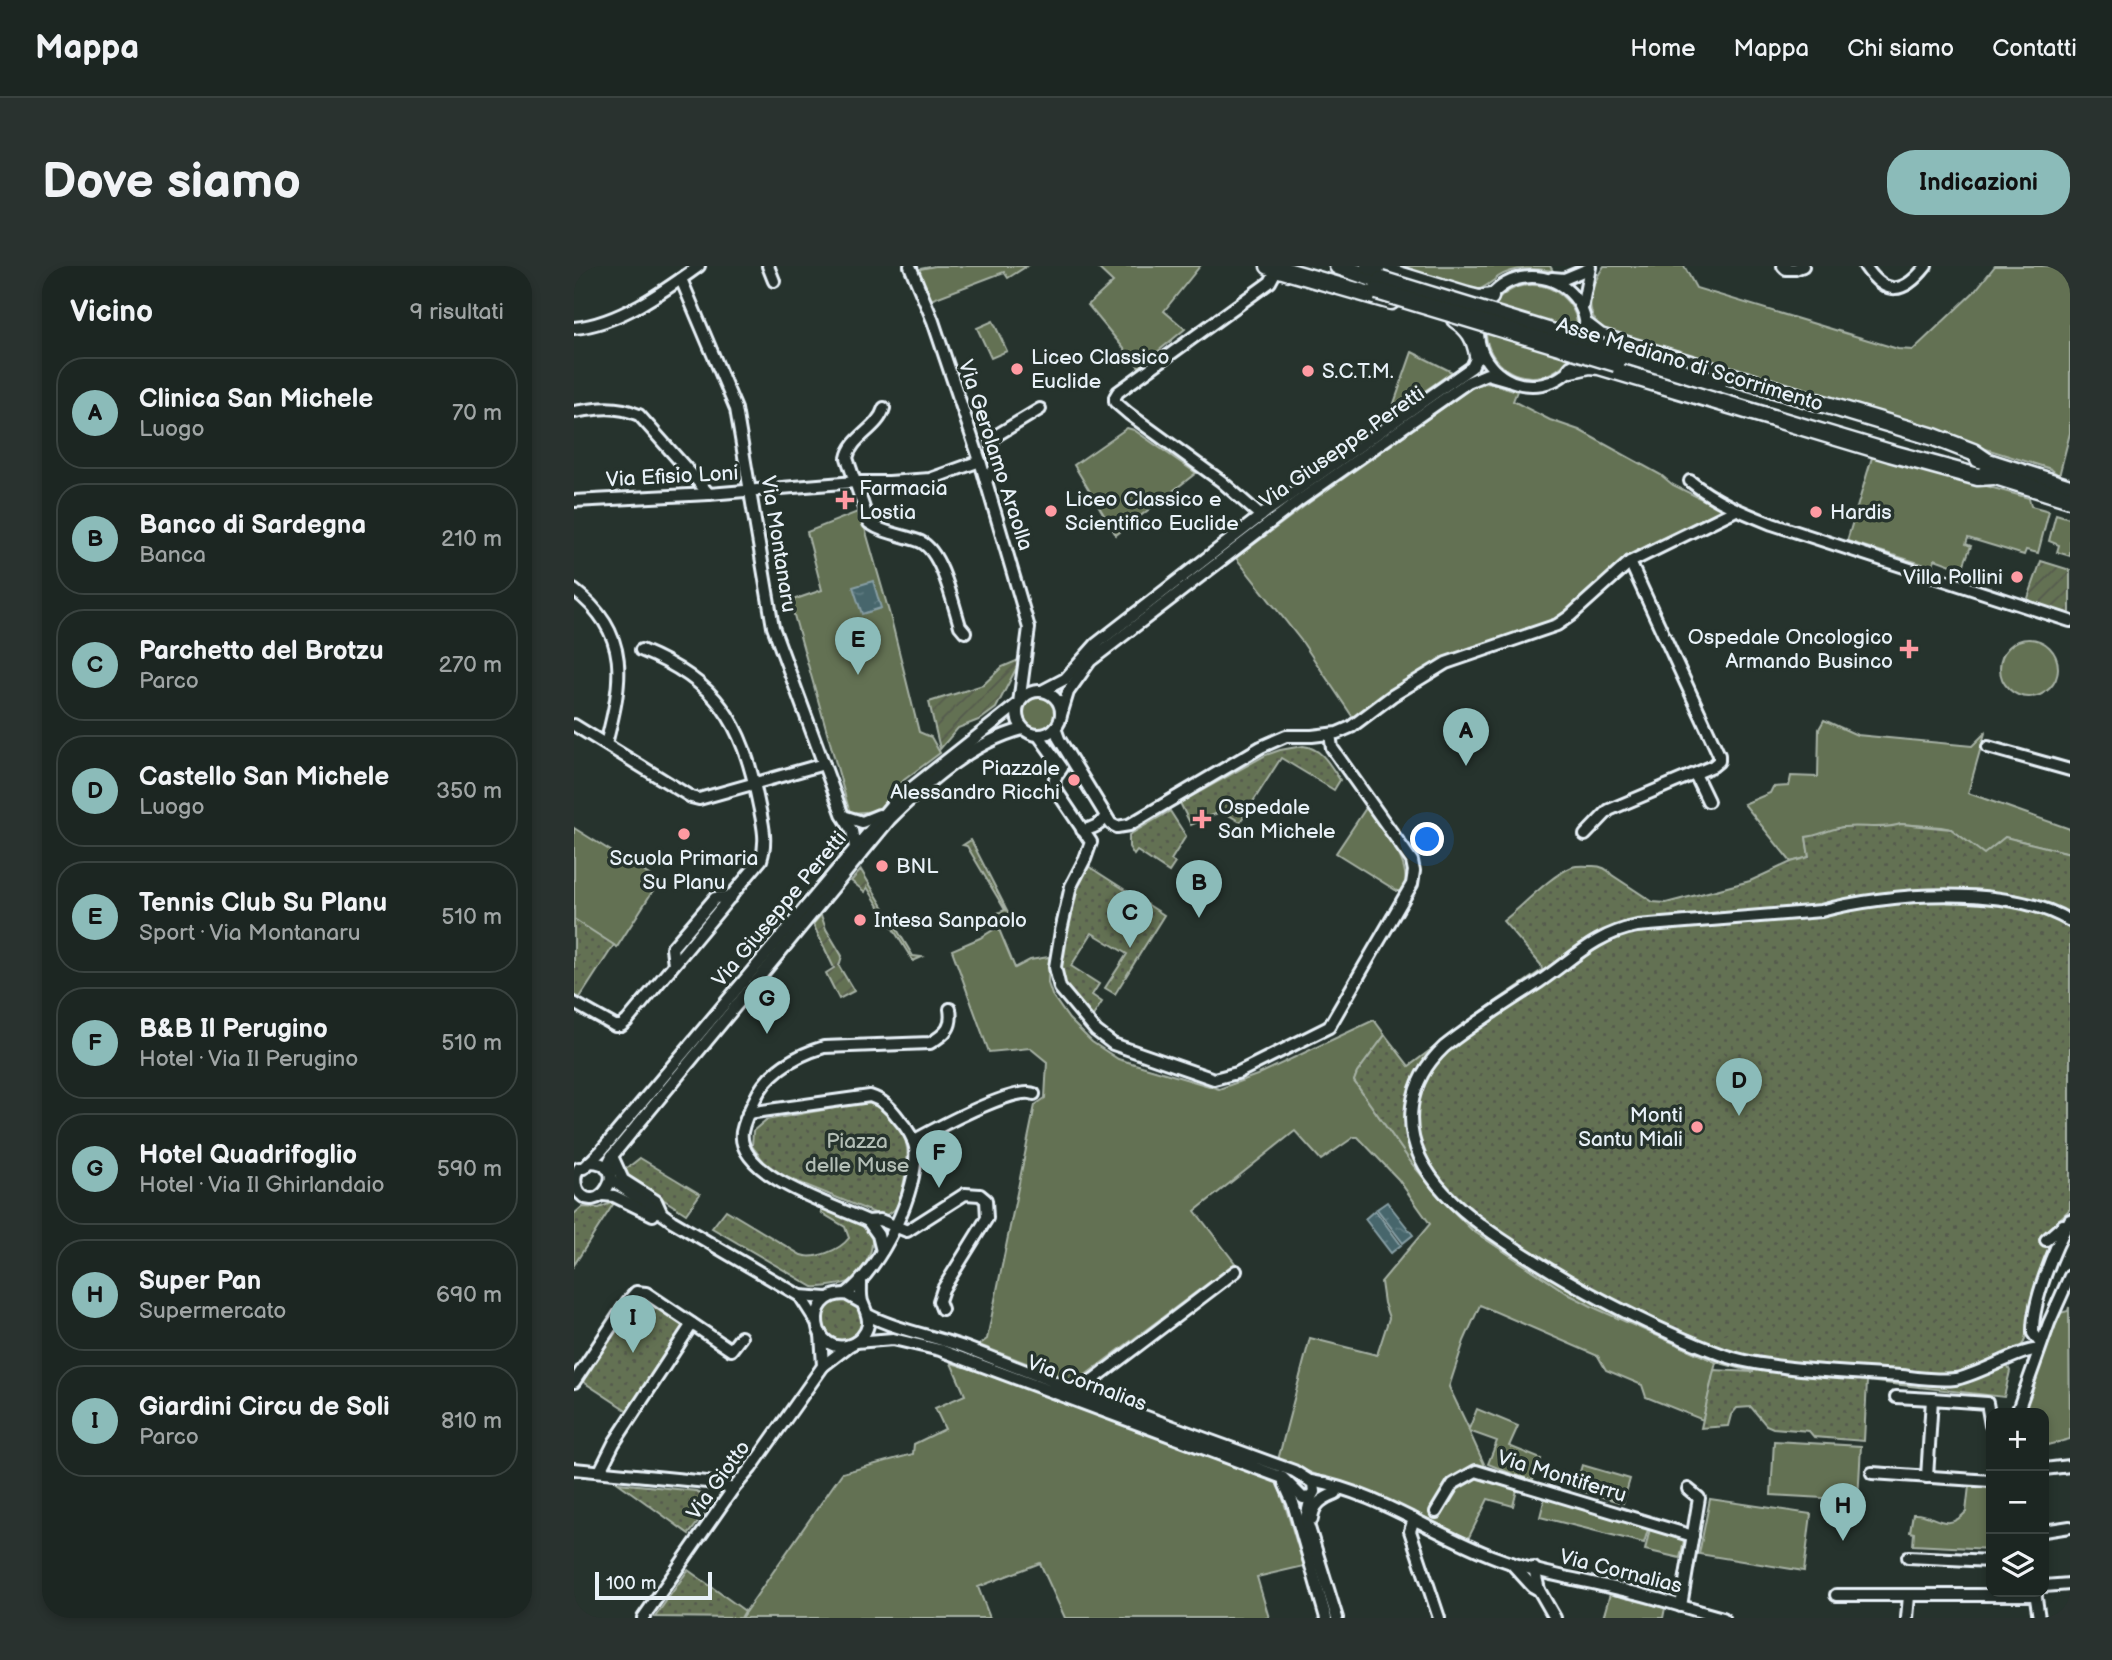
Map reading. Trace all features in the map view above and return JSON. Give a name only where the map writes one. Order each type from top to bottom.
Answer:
[{"type":"highway","name":"Asse Mediano di Scorrimento","points":[[1300,266],[1379,286],[1990,469],[2070,488]]},
{"type":"highway","name":"Asse Mediano di Scorrimento","points":[[1338,266],[1379,286]]},
{"type":"highway","points":[[1368,266],[1467,296],[1479,299],[1490,297]]},
{"type":"highway","points":[[1273,267],[1478,326]]},
{"type":"highway","points":[[1455,319],[1471,332],[1479,352]]},
{"type":"highway","points":[[1572,369],[1599,366],[1978,477],[1990,469],[1973,452],[1890,423],[1600,337],[1587,327]]},
{"type":"highway","points":[[1634,376],[1629,361],[1632,356],[1644,351]]},
{"type":"highway","name":"Asse Mediano di Scorrimento","points":[[1990,469],[2070,499]]},
{"type":"street","points":[[768,266],[774,281]]},
{"type":"street","name":"Via Gerolamo Araolla","points":[[910,266],[933,321],[986,481],[1029,628],[1027,659]]},
{"type":"street","points":[[1783,266],[1795,269],[1803,266]]},
{"type":"street","points":[[1865,266],[1878,283],[1895,288],[1916,279],[1926,266]]},
{"type":"street","points":[[574,328],[593,326],[614,318],[681,279],[694,267]]},
{"type":"street","points":[[1261,516],[1220,481],[1129,414],[1115,402],[1115,397],[1270,282],[1273,267]]},
{"type":"street","points":[[1545,278],[1561,284],[1573,295],[1582,309],[1587,339],[1583,353],[1572,369],[1558,380],[1541,385],[1524,385],[1507,380],[1496,372],[1479,352],[1478,326],[1482,310],[1501,286],[1515,279],[1530,276],[1564,279],[1589,267]]},
{"type":"street","points":[[1582,309],[1589,267]]},
{"type":"street","name":"Via Montanaru","points":[[681,279],[736,409],[773,627],[843,816],[852,831],[855,847]]},
{"type":"street","name":"Via Giuseppe Peretti","points":[[583,1165],[608,1144],[855,847],[906,791],[1026,695],[1065,679],[1097,644],[1261,516],[1472,367],[1479,352]]},
{"type":"street","name":"Via Giuseppe Peretti","points":[[1055,728],[1068,692],[1090,661],[1297,502],[1468,382],[1487,374],[1507,380]]},
{"type":"street","points":[[574,412],[606,407],[639,415],[709,494]]},
{"type":"street","points":[[884,408],[879,419],[848,452],[847,458],[869,523],[883,531],[922,542],[936,554],[960,626],[965,632]]},
{"type":"street","points":[[986,481],[995,468],[992,440],[1040,409]]},
{"type":"street","name":"Via Efisio Loni","points":[[574,500],[930,479],[980,461]]},
{"type":"street","points":[[1690,481],[1700,490],[1737,510],[1814,538],[2070,621]]},
{"type":"street","points":[[1027,659],[1017,719],[1023,729],[1039,736],[1055,728],[1105,816],[1117,827],[1129,825],[1261,747],[1286,736],[1330,734],[1351,727],[1392,696],[1446,663],[1557,625],[1570,617],[1630,562],[1737,510]]},
{"type":"street","points":[[1586,835],[1609,810],[1713,766],[1719,761],[1719,755],[1630,562]]},
{"type":"street","points":[[574,590],[606,625],[614,639],[619,692],[606,744]]},
{"type":"street","points":[[574,1003],[615,1026],[621,1026],[674,964],[672,948],[715,898],[731,897],[761,860],[764,851],[764,833],[755,785],[731,719],[715,697],[698,681],[641,650]]},
{"type":"street","points":[[1027,659],[1031,676],[1041,691],[1056,699],[1061,715]]},
{"type":"street","points":[[574,725],[691,797],[707,799],[824,764]]},
{"type":"street","name":"Via Giuseppe Peretti","points":[[607,1168],[612,1156],[890,818],[912,797],[976,749],[1001,735],[1023,729]]},
{"type":"street","points":[[1039,736],[1062,768],[1055,778],[1054,787],[1091,842],[1086,859],[1071,886],[1061,931],[1055,967],[1060,988],[1096,1031],[1113,1044],[1214,1079],[1237,1073],[1329,1027],[1412,884],[1412,861],[1332,748],[1330,734]]},
{"type":"street","points":[[1987,747],[2070,770]]},
{"type":"street","points":[[1695,774],[1708,801]]},
{"type":"street","points":[[843,816],[862,822],[870,821],[887,810]]},
{"type":"street","points":[[1082,830],[1090,829],[1105,816]]},
{"type":"street","points":[[2042,1342],[2006,1362],[1956,1379],[1788,1368],[1719,1354],[1596,1299],[1470,1217],[1423,1164],[1411,1132],[1413,1100],[1426,1069],[1444,1047],[1592,942],[1626,928],[1720,917],[1821,911],[1851,903],[1927,896],[1984,898],[2010,902],[2056,913],[2070,921]]},
{"type":"street","points":[[942,1309],[939,1301],[943,1289],[987,1218],[986,1200],[980,1195],[965,1194],[907,1231],[880,1220],[868,1220],[774,1180],[763,1172],[746,1149],[741,1134],[759,1089],[769,1077],[808,1052],[840,1045],[930,1043],[949,1028],[952,1020],[950,1009]]},
{"type":"street","points":[[913,1142],[979,1108],[1023,1092],[1034,1094]]},
{"type":"street","points":[[672,1222],[614,1196],[587,1197],[578,1190],[574,1182],[579,1168],[596,1162],[607,1168],[611,1180],[630,1195],[800,1296],[827,1298],[846,1294],[861,1283],[896,1226],[911,1181],[913,1142],[893,1110],[870,1096],[748,1113]]},
{"type":"street","points":[[612,1156],[623,1180],[656,1201],[661,1213]]},
{"type":"street","points":[[603,1195],[611,1180]]},
{"type":"street","points":[[574,1204],[587,1197]]},
{"type":"street","points":[[2042,1342],[2033,1328],[2037,1310],[2052,1255],[2070,1219]]},
{"type":"street","points":[[2046,1240],[2070,1219]]},
{"type":"street","points":[[868,1220],[878,1235],[882,1251]]},
{"type":"street","points":[[1077,1392],[1236,1271]]},
{"type":"street","points":[[2019,1408],[2042,1342],[2070,1276]]},
{"type":"street","points":[[861,1283],[862,1303]]},
{"type":"street","points":[[574,1382],[632,1295],[641,1291],[732,1350],[741,1337]]},
{"type":"street","points":[[821,1334],[832,1344],[853,1343],[866,1330],[868,1315],[862,1303],[846,1294]]},
{"type":"street","points":[[800,1296],[821,1334],[823,1366]]},
{"type":"street","points":[[816,1321],[819,1308],[827,1298]]},
{"type":"street","points":[[2037,1310],[2042,1342]]},
{"type":"street","name":"Via Cornalias","points":[[868,1315],[895,1328],[957,1344],[1077,1392],[1294,1471],[1308,1481],[1356,1494],[1510,1562],[1661,1599],[1723,1618]]},
{"type":"street","points":[[600,1471],[614,1443],[692,1324]]},
{"type":"street","name":"Via Cornalias","points":[[853,1343],[893,1339],[940,1350],[1286,1479],[1295,1494]]},
{"type":"street","name":"Via Giotto","points":[[643,1618],[823,1366],[853,1343]]},
{"type":"street","points":[[1896,1397],[1987,1403],[1988,1408]]},
{"type":"street","points":[[1927,1477],[1933,1399]]},
{"type":"street","points":[[2049,1468],[2070,1466]]},
{"type":"street","points":[[574,1469],[707,1482],[733,1489]]},
{"type":"street","points":[[1294,1471],[1334,1489],[1316,1506],[1312,1515],[1312,1536]]},
{"type":"street","name":"Via Montiferru","points":[[1436,1511],[1453,1485],[1476,1471],[1693,1536]]},
{"type":"street","points":[[1872,1473],[1986,1481]]},
{"type":"street","points":[[1326,1618],[1295,1494],[1298,1485],[1308,1481],[1314,1486],[1306,1518],[1337,1618]]},
{"type":"street","name":"Via Cornalias","points":[[1312,1496],[1334,1489]]},
{"type":"street","points":[[1681,1606],[1699,1498],[1688,1489]]},
{"type":"street","points":[[1295,1494],[1303,1498],[1312,1496]]},
{"type":"street","points":[[1414,1519],[1410,1531],[1438,1618]]},
{"type":"street","points":[[2049,1530],[2070,1527]]},
{"type":"street","points":[[1908,1558],[1986,1561]]},
{"type":"street","points":[[1510,1562],[1539,1590]]},
{"type":"street","points":[[1534,1569],[1539,1590],[1552,1617]]},
{"type":"street","points":[[2049,1586],[2070,1584]]},
{"type":"street","points":[[1836,1595],[1986,1594]]},
{"type":"street","points":[[1907,1618],[1909,1595]]},
{"type":"street","points":[[2036,1597],[2039,1618]]},
{"type":"green space","points":[[935,266],[1027,266],[1008,278],[1004,272],[928,301],[915,270]]},
{"type":"green space","points":[[1096,266],[1200,266],[1164,311],[1185,329],[1139,367],[1088,305],[1113,282]]},
{"type":"green space","points":[[1389,266],[1550,266],[1553,271],[1518,269],[1474,291]]},
{"type":"green space","points":[[1604,266],[1684,266],[1696,288],[1898,349],[1913,350],[1975,291],[1995,266],[2070,266],[2070,433],[2059,476],[2051,469],[1605,331],[1597,324],[1590,308],[1595,282]]},
{"type":"green space","points":[[1532,285],[1550,289],[1565,298],[1574,313],[1578,331],[1574,349],[1565,364],[1550,373],[1532,377],[1514,373],[1499,364],[1490,349],[1486,331],[1490,313],[1499,298],[1514,289]]},
{"type":"green space","points":[[993,321],[1007,351],[991,358],[977,328]]},
{"type":"green space","points":[[1412,352],[1452,372],[1390,415]]},
{"type":"green space","points":[[1485,383],[1517,391],[1513,401],[1550,420],[1579,430],[1661,475],[1673,485],[1720,508],[1719,511],[1654,542],[1622,561],[1551,622],[1469,648],[1434,664],[1354,719],[1303,643],[1236,558],[1473,387]]},
{"type":"green space","points":[[1127,428],[1134,430],[1196,473],[1116,535],[1074,465]]},
{"type":"green space","points":[[1873,454],[2029,498],[2031,506],[2049,511],[2038,553],[2026,550],[2024,555],[1968,538],[1966,544],[1971,546],[1962,569],[1935,559],[1932,567],[1847,541]]},
{"type":"green space","points":[[860,511],[919,732],[931,737],[940,753],[904,780],[877,811],[850,813],[790,601],[822,590],[807,532]]},
{"type":"green space","points":[[2056,514],[2069,518],[2070,515],[2070,556],[2057,552],[2059,545],[2049,541]]},
{"type":"green space","points":[[2041,561],[2070,570],[2070,614],[2027,601]]},
{"type":"green space","points":[[2029,639],[2040,641],[2053,652],[2058,668],[2056,679],[2045,692],[2029,697],[2018,695],[2005,684],[2000,668],[2002,657],[2013,644]]},
{"type":"green space","points":[[1021,659],[996,708],[981,719],[958,728],[940,749],[929,702],[983,685],[1002,667]]},
{"type":"green space","points":[[1038,696],[1050,701],[1055,713],[1050,725],[1038,730],[1026,725],[1021,713],[1026,701]]},
{"type":"green space","points":[[1824,720],[1857,735],[1972,746],[1985,733],[1968,793],[2070,829],[2070,853],[2005,837],[1984,855],[1951,829],[1901,824],[1890,828],[1842,827],[1806,837],[1809,857],[1791,862],[1744,804],[1770,793],[1773,787],[1789,786],[1791,776],[1818,777],[1819,729]]},
{"type":"green space","points":[[1303,746],[1315,750],[1329,763],[1340,780],[1334,790],[1281,758],[1240,822],[1222,811],[1191,825],[1180,803],[1266,755]]},
{"type":"green space","points":[[1366,808],[1400,857],[1406,879],[1404,891],[1397,891],[1336,853]]},
{"type":"green space","points":[[1170,811],[1186,836],[1171,860],[1175,863],[1169,872],[1137,851],[1134,855],[1129,847],[1129,835]]},
{"type":"green space","points":[[1901,824],[1951,829],[1984,854],[2005,837],[2070,853],[2070,1209],[2045,1233],[2044,1237],[2050,1246],[2024,1342],[2018,1350],[2004,1358],[2010,1371],[2004,1397],[1867,1381],[1864,1441],[1814,1437],[1809,1431],[1773,1428],[1766,1425],[1751,1407],[1737,1408],[1731,1415],[1728,1426],[1701,1428],[1714,1370],[1754,1372],[1716,1362],[1595,1308],[1570,1295],[1472,1230],[1413,1165],[1354,1081],[1385,1035],[1409,1066],[1542,970],[1541,965],[1503,921],[1544,885],[1572,867],[1599,866],[1653,902],[1666,903],[1750,881],[1791,862],[1809,857],[1806,837],[1844,827],[1887,827]]},
{"type":"green space","points":[[574,828],[659,881],[617,947],[574,920]]},
{"type":"green space","points":[[971,840],[1010,916],[982,928],[977,922],[1005,910],[967,846],[963,845]]},
{"type":"green space","points":[[1088,866],[1164,915],[1115,994],[1105,988],[1127,954],[1092,933],[1071,966],[1099,984],[1092,995],[1102,1002],[1091,1019],[1063,986],[1061,974],[1071,904]]},
{"type":"green space","points":[[861,870],[913,956],[922,957],[913,961],[867,887],[865,892],[851,881]]},
{"type":"green space","points":[[821,915],[842,956],[839,966],[854,991],[839,999],[826,973],[834,968],[813,924]]},
{"type":"green space","points":[[574,919],[614,945],[579,999],[574,995]]},
{"type":"green space","points":[[998,927],[1015,968],[1030,960],[1049,957],[1048,983],[1052,995],[1069,1019],[1092,1042],[1118,1059],[1219,1089],[1257,1075],[1374,1020],[1385,1035],[1354,1081],[1413,1165],[1472,1230],[1570,1295],[1716,1362],[1703,1420],[1646,1397],[1642,1385],[1606,1370],[1598,1356],[1480,1305],[1464,1341],[1449,1387],[1469,1429],[1477,1409],[1518,1426],[1509,1446],[1541,1459],[1532,1482],[1488,1464],[1497,1441],[1469,1431],[1490,1477],[1518,1486],[1513,1506],[1488,1499],[1468,1539],[1418,1514],[1278,1460],[1310,1338],[1377,1355],[1389,1318],[1381,1282],[1430,1224],[1398,1179],[1358,1137],[1354,1137],[1321,1160],[1295,1131],[1195,1211],[1235,1263],[1076,1382],[979,1345],[987,1339],[1035,1105],[1045,1098],[1047,1062],[1030,1048],[989,1052],[952,950]]},
{"type":"green space","name":"Piazza delle Muse","points":[[869,1102],[894,1120],[903,1134],[907,1148],[901,1196],[896,1208],[888,1214],[882,1216],[786,1177],[768,1167],[752,1146],[753,1131],[766,1120]]},
{"type":"green space","points":[[640,1158],[700,1194],[686,1214],[627,1176],[626,1169]]},
{"type":"green space","points":[[614,1203],[574,1265],[574,1214],[582,1207],[599,1208]]},
{"type":"green space","points":[[820,1207],[857,1222],[870,1234],[872,1240],[869,1256],[861,1271],[851,1281],[813,1287],[712,1228],[726,1210],[801,1255],[820,1255],[840,1246],[849,1238],[845,1227],[822,1213]]},
{"type":"green space","points":[[639,1295],[684,1325],[628,1411],[582,1381]]},
{"type":"green space","points":[[842,1299],[857,1305],[863,1320],[857,1335],[842,1341],[827,1335],[821,1320],[827,1305]]},
{"type":"green space","points":[[2069,1307],[2070,1439],[2049,1445],[2049,1408],[2025,1408],[2060,1313],[2068,1311]]},
{"type":"green space","points":[[951,1363],[1278,1483],[1304,1566],[1257,1577],[1269,1618],[1065,1618],[1040,1563],[978,1587],[990,1618],[741,1618],[842,1473],[913,1454],[914,1444],[945,1429],[935,1408],[965,1395]]},
{"type":"green space","points":[[1774,1441],[1861,1446],[1858,1500],[1771,1495]]},
{"type":"green space","points":[[1582,1465],[1630,1479],[1623,1503],[1575,1489]]},
{"type":"green space","points":[[618,1483],[696,1491],[709,1497],[708,1509],[689,1534]]},
{"type":"green space","points":[[1969,1486],[1986,1487],[1986,1549],[1913,1545],[1914,1533],[1910,1532],[1913,1514],[1952,1522],[1966,1512]]},
{"type":"green space","points":[[1545,1497],[1649,1526],[1644,1543],[1540,1517]]},
{"type":"green space","points":[[1710,1499],[1811,1514],[1804,1571],[1699,1554]]},
{"type":"green space","points":[[1650,1528],[1685,1536],[1680,1558],[1645,1550]]},
{"type":"green space","points":[[688,1570],[745,1611],[741,1618],[655,1617]]},
{"type":"green space","points":[[1610,1594],[1665,1608],[1663,1618],[1603,1618]]},
{"type":"water","points":[[873,581],[881,608],[862,614],[853,587]]},
{"type":"water","points":[[1387,1202],[1413,1235],[1403,1243],[1377,1209]]},
{"type":"water","points":[[1375,1210],[1401,1245],[1391,1253],[1365,1219]]},
{"type":"place","name":"Liceo Classico Euclide","points":[[1017,369]]},
{"type":"place","name":"S.C.T.M.","points":[[1308,371]]},
{"type":"place","name":"Farmacia Lostia","points":[[845,500]]},
{"type":"place","name":"Liceo Classico e Scientifico Euclide","points":[[1051,511]]},
{"type":"place","name":"Hardis","points":[[1816,512]]},
{"type":"place","name":"Villa Pollini","points":[[2017,577]]},
{"type":"place","name":"Ospedale Oncologico Armando Businco","points":[[1909,649]]},
{"type":"place","name":"Tennis Club Su Planu","points":[[858,675]]},
{"type":"place","name":"Clinica San Michele","points":[[1466,766]]},
{"type":"place","name":"Piazzale Alessandro Ricchi","points":[[1074,780]]},
{"type":"place","name":"Ospedale San Michele","points":[[1202,819]]},
{"type":"place","name":"Scuola Primaria Su Planu","points":[[684,834]]},
{"type":"place","name":"BNL","points":[[882,866]]},
{"type":"place","name":"Banco di Sardegna","points":[[1199,918]]},
{"type":"place","name":"Intesa Sanpaolo","points":[[860,920]]},
{"type":"place","name":"Parchetto del Brotzu","points":[[1130,948]]},
{"type":"place","name":"Hotel Quadrifoglio","points":[[767,1034]]},
{"type":"place","name":"Castello San Michele","points":[[1739,1116]]},
{"type":"place","name":"Monti Santu Miali","points":[[1697,1127]]},
{"type":"place","name":"B&B Il Perugino","points":[[939,1188]]},
{"type":"place","name":"Giardini Circu de Soli","points":[[633,1353]]},
{"type":"place","name":"Super Pan","points":[[1843,1541]]}]
